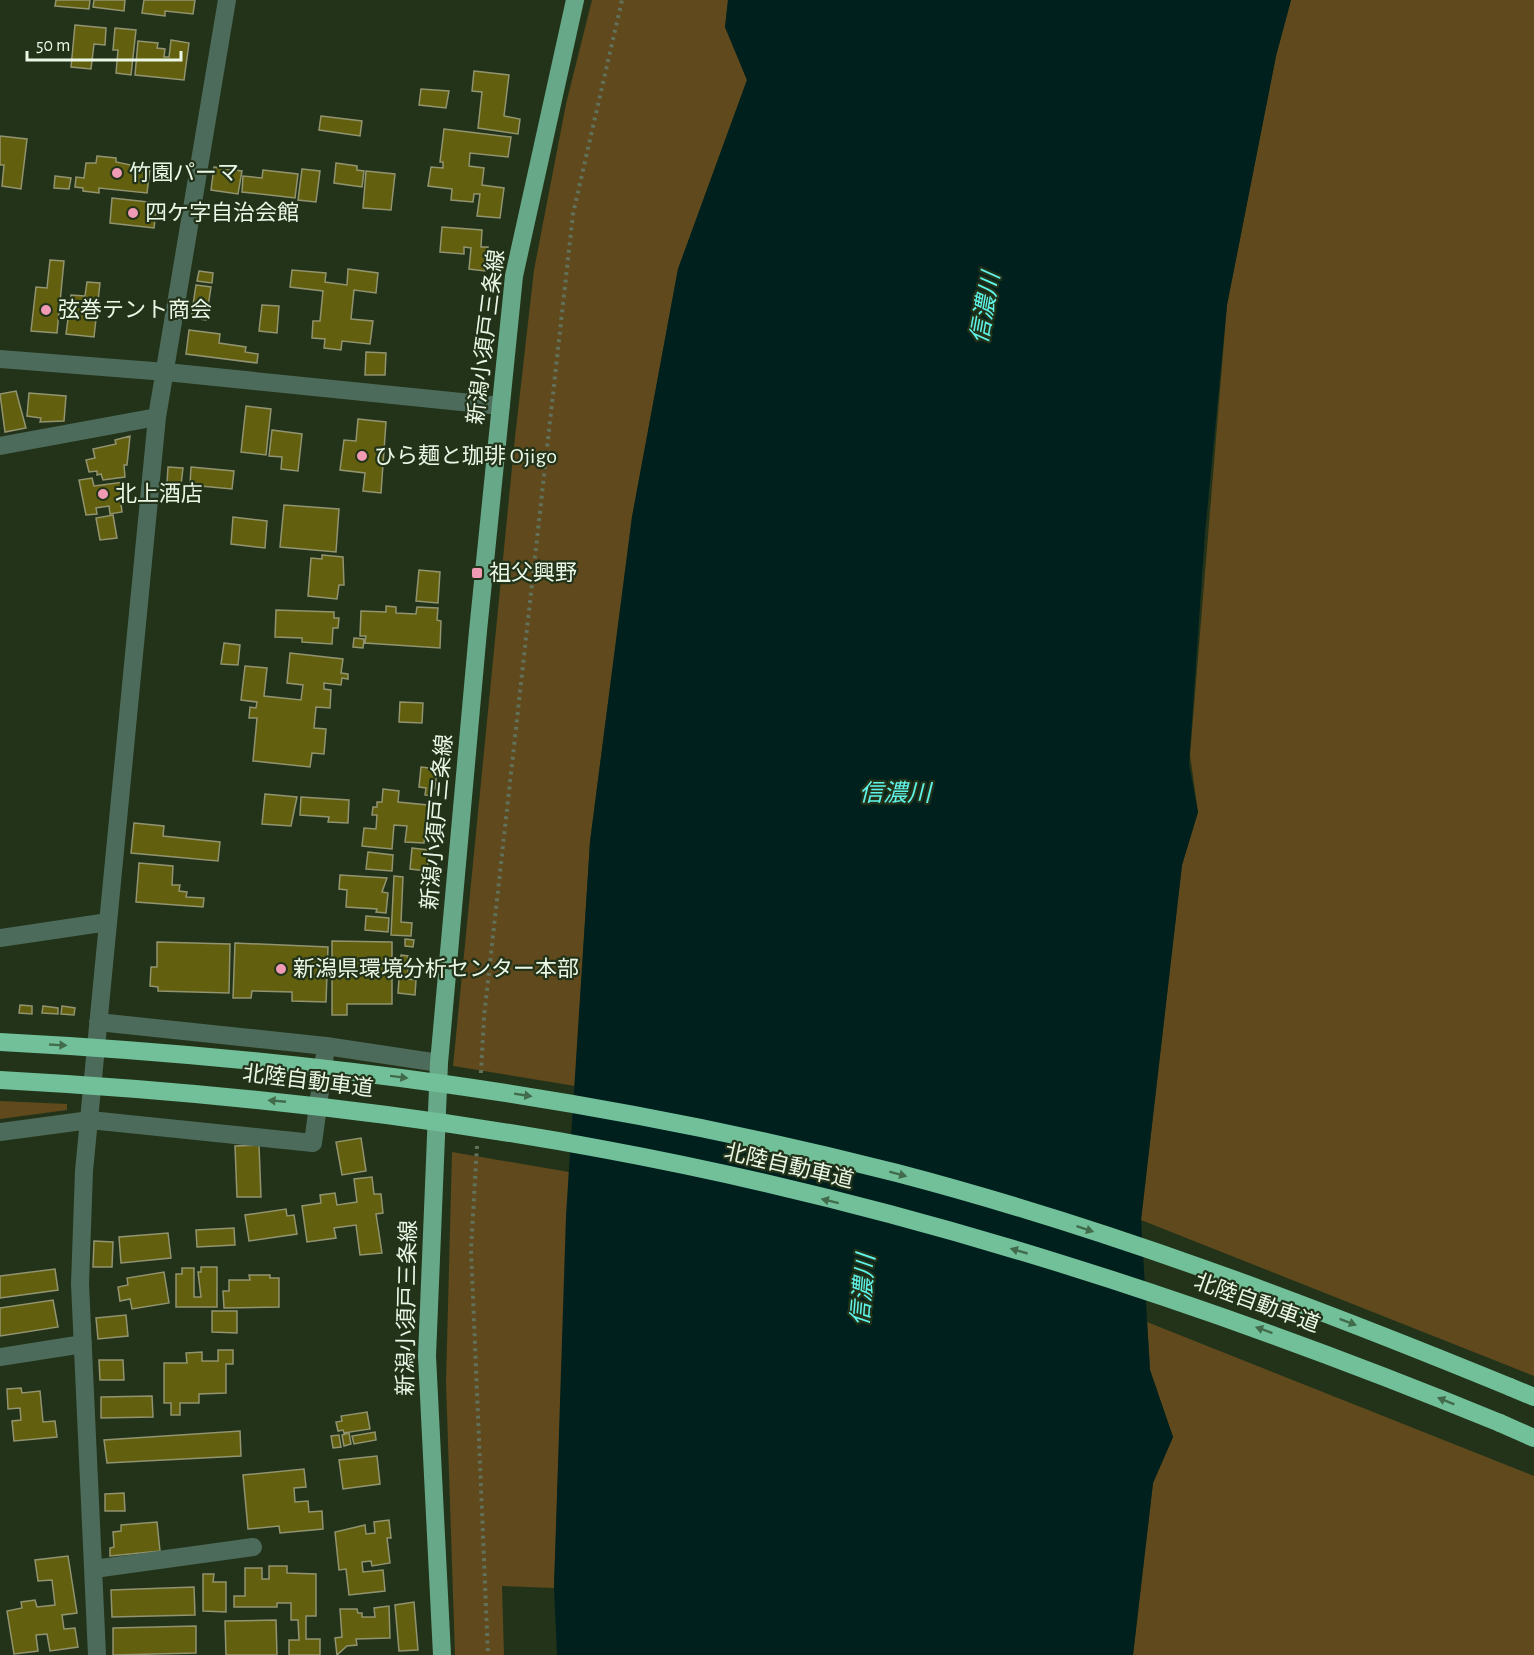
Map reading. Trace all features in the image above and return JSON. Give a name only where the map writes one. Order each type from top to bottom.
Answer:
[{"type":"highway","name":"北陸自動車道","points":[[0,1042],[141,1050],[331,1068],[465,1085],[608,1108],[756,1140],[899,1174],[1158,1252],[1394,1339],[1534,1397]]},
{"type":"highway","name":"北陸自動車道","points":[[0,1080],[136,1088],[243,1098],[460,1124],[605,1149],[751,1181],[897,1217],[1153,1292],[1378,1373],[1534,1438]]},
{"type":"main road","name":"新潟小須戸三条線","points":[[442,1655],[427,1356],[439,1063],[514,276],[575,0]]},
{"type":"street","points":[[97,1655],[80,1228],[157,417],[227,0]]},
{"type":"street","points":[[0,359],[166,372],[501,406]]},
{"type":"street","points":[[0,446],[157,417]]},
{"type":"street","points":[[0,938],[108,922]]},
{"type":"street","points":[[98,1022],[326,1046],[439,1063]]},
{"type":"street","points":[[0,1132],[90,1120],[313,1143],[326,1046]]},
{"type":"street","points":[[0,1357],[83,1344]]},
{"type":"street","points":[[94,1569],[253,1547]]},
{"type":"path","points":[[481,1075],[485,1005],[573,214],[622,0]]},
{"type":"path","points":[[477,1145],[471,1250],[488,1655]]},
{"type":"shaded area","points":[[592,0],[728,0],[725,27],[747,80],[678,269],[632,517],[590,842],[575,1086],[453,1066],[515,437],[534,270],[566,104]]},
{"type":"shaded area","points":[[1291,0],[1534,0],[1534,1376],[1141,1220],[1182,865],[1198,812],[1190,755],[1227,305],[1276,56]]},
{"type":"shaded area","points":[[0,1101],[67,1104],[67,1110],[0,1119]]},
{"type":"shaded area","points":[[452,1152],[569,1172],[554,1588],[502,1586],[504,1655],[455,1655],[446,1382]]},
{"type":"shaded area","points":[[1147,1322],[1534,1476],[1534,1655],[1133,1655],[1153,1483],[1173,1437],[1150,1370]]},
{"type":"water","name":"信濃川","points":[[728,0],[1291,0],[1276,56],[1227,305],[1205,533],[1189,764],[1198,812],[1182,865],[1141,1220],[1150,1370],[1173,1437],[1153,1483],[1133,1655],[557,1655],[554,1588],[566,1216],[590,842],[632,517],[678,269],[747,80],[725,27]]},
{"type":"building","points":[[56,0],[90,0],[89,9],[55,6]]},
{"type":"building","points":[[94,0],[125,0],[124,11],[93,7]]},
{"type":"building","points":[[144,0],[195,0],[193,14],[165,11],[165,16],[142,13]]},
{"type":"building","points":[[75,25],[106,28],[105,45],[94,44],[91,69],[71,67]]},
{"type":"building","points":[[115,28],[136,30],[131,75],[116,73],[118,50],[113,50]]},
{"type":"building","points":[[171,40],[189,43],[184,80],[135,75],[138,41],[158,43],[157,48],[165,49],[164,57],[169,57]]},
{"type":"building","points":[[474,71],[509,75],[504,116],[520,119],[518,134],[478,128],[482,92],[472,91]]},
{"type":"building","points":[[421,89],[449,91],[446,108],[419,105]]},
{"type":"building","points":[[321,116],[362,121],[360,136],[319,130]]},
{"type":"building","points":[[444,129],[511,137],[508,157],[470,153],[469,166],[484,168],[482,185],[504,188],[500,218],[477,216],[480,194],[474,194],[473,202],[451,200],[452,189],[428,186],[431,167],[443,168],[443,162],[440,162]]},
{"type":"building","points":[[0,136],[27,139],[21,189],[2,186],[4,165],[0,165]]},
{"type":"building","name":"竹園パーマ","points":[[97,156],[116,158],[116,162],[150,169],[147,193],[99,188],[99,193],[83,191],[83,188],[75,187],[76,177],[84,178],[86,163],[96,163]]},
{"type":"building","points":[[336,163],[357,166],[357,170],[364,171],[362,187],[334,183]]},
{"type":"building","points":[[214,167],[242,171],[238,194],[211,190]]},
{"type":"building","points":[[302,169],[320,171],[316,202],[298,200]]},
{"type":"building","points":[[263,170],[298,174],[295,198],[242,192],[243,176],[262,178]]},
{"type":"building","points":[[366,171],[395,174],[391,210],[363,208]]},
{"type":"building","points":[[55,176],[71,178],[69,189],[54,188]]},
{"type":"building","name":"四ケ字自治会館","points":[[112,198],[157,203],[154,228],[110,223]]},
{"type":"building","points":[[442,227],[482,230],[481,247],[488,247],[485,271],[469,269],[471,248],[464,247],[464,254],[440,252]]},
{"type":"building","name":"弦巻テント商会","points":[[50,260],[64,261],[57,333],[31,331],[36,287],[47,288]]},
{"type":"building","points":[[348,269],[378,273],[376,293],[354,290],[351,319],[373,321],[370,344],[342,341],[341,350],[324,348],[325,339],[312,338],[313,321],[320,321],[323,291],[290,287],[292,270],[326,273],[325,282],[347,285]]},
{"type":"building","points":[[199,271],[213,273],[212,283],[197,281]]},
{"type":"building","points":[[87,282],[100,283],[94,337],[66,334],[71,295],[85,296]]},
{"type":"building","points":[[196,285],[211,287],[206,320],[191,318]]},
{"type":"building","points":[[262,305],[279,306],[277,333],[259,331]]},
{"type":"building","points":[[189,330],[220,334],[219,343],[246,347],[245,352],[258,354],[257,363],[186,354]]},
{"type":"building","points":[[366,352],[386,353],[385,375],[365,375]]},
{"type":"building","points":[[16,391],[26,428],[5,432],[0,394]]},
{"type":"building","points":[[29,393],[66,396],[64,421],[40,422],[41,418],[27,416]]},
{"type":"building","points":[[246,406],[271,409],[266,455],[241,452]]},
{"type":"building","name":"ひら麺と珈琲 Ojigo","points":[[358,419],[386,422],[381,493],[363,491],[365,473],[340,470],[344,440],[356,441]]},
{"type":"building","points":[[272,430],[302,434],[298,471],[281,469],[282,457],[269,456]]},
{"type":"building","points":[[130,436],[127,465],[124,465],[125,477],[103,480],[101,474],[97,475],[97,471],[89,472],[86,460],[95,458],[93,449],[116,444],[115,440]]},
{"type":"building","points":[[168,467],[183,468],[181,485],[167,483]]},
{"type":"building","points":[[191,467],[234,471],[232,489],[190,485]]},
{"type":"building","name":"北上酒店","points":[[92,478],[94,486],[124,482],[126,502],[121,504],[122,512],[110,514],[109,506],[96,508],[97,514],[86,515],[79,480]]},
{"type":"building","points":[[284,505],[339,509],[336,552],[280,547]]},
{"type":"building","points":[[113,515],[117,538],[100,540],[96,518]]},
{"type":"building","points":[[233,517],[267,521],[265,548],[231,544]]},
{"type":"building","points":[[322,555],[343,557],[344,585],[339,585],[337,599],[308,596],[311,558],[322,559]]},
{"type":"building","points":[[419,570],[440,572],[438,603],[416,601]]},
{"type":"building","points":[[386,606],[396,607],[396,613],[416,614],[417,607],[438,608],[437,620],[441,621],[440,648],[365,643],[366,636],[360,636],[361,611],[386,612]]},
{"type":"building","points":[[276,610],[334,612],[334,618],[339,618],[338,628],[333,628],[332,644],[302,642],[302,638],[275,637]]},
{"type":"building","points":[[354,638],[364,639],[363,648],[353,647]]},
{"type":"building","points":[[224,643],[240,645],[238,665],[221,664]]},
{"type":"building","points":[[290,653],[343,659],[341,673],[348,674],[348,679],[342,678],[341,685],[324,683],[324,689],[331,690],[330,708],[316,707],[314,728],[326,729],[324,754],[312,753],[310,767],[253,761],[257,718],[249,718],[250,707],[256,708],[257,702],[241,700],[245,666],[267,668],[264,696],[301,700],[303,685],[287,683]]},
{"type":"building","points":[[400,702],[423,703],[422,723],[399,722]]},
{"type":"building","points":[[421,767],[437,769],[435,789],[432,789],[431,796],[425,795],[426,788],[419,787]]},
{"type":"building","points":[[383,789],[399,791],[398,802],[428,805],[424,843],[405,842],[407,826],[394,825],[392,849],[362,846],[364,828],[376,829],[377,815],[372,815],[373,807],[377,807],[377,802],[382,802]]},
{"type":"building","points":[[265,794],[297,797],[291,826],[262,824]]},
{"type":"building","points":[[301,797],[349,800],[348,823],[328,822],[329,817],[300,815]]},
{"type":"building","points":[[134,823],[164,826],[163,836],[220,842],[218,861],[131,853]]},
{"type":"building","points":[[412,848],[429,850],[427,871],[410,869]]},
{"type":"building","points":[[368,852],[393,855],[392,871],[366,869]]},
{"type":"building","points":[[139,863],[173,866],[172,885],[180,885],[179,891],[187,892],[186,897],[204,898],[203,907],[136,902]]},
{"type":"building","points":[[340,875],[387,878],[382,892],[388,893],[386,913],[376,912],[377,909],[346,907],[347,890],[339,889]]},
{"type":"building","points":[[394,876],[403,877],[401,922],[412,923],[411,936],[391,935]]},
{"type":"building","points":[[366,916],[389,918],[388,932],[365,930]]},
{"type":"building","points":[[405,939],[414,940],[413,947],[405,946]]},
{"type":"building","points":[[332,941],[392,942],[392,1004],[347,1004],[347,1015],[332,1015]]},
{"type":"building","points":[[157,942],[230,944],[229,993],[158,991],[158,987],[150,986],[151,967],[157,967]]},
{"type":"building","name":"新潟県環境分析センター本部","points":[[235,943],[328,947],[326,1002],[292,1001],[292,992],[252,991],[251,998],[233,998]]},
{"type":"building","points":[[401,955],[408,956],[408,976],[401,976]]},
{"type":"building","points":[[399,978],[416,980],[415,995],[398,993]]},
{"type":"building","points":[[20,1005],[32,1006],[32,1014],[19,1013]]},
{"type":"building","points":[[43,1006],[58,1008],[58,1014],[42,1013]]},
{"type":"building","points":[[62,1006],[75,1008],[74,1015],[61,1014]]},
{"type":"building","points":[[361,1138],[366,1171],[342,1175],[336,1142]]},
{"type":"building","points":[[259,1145],[261,1197],[237,1197],[235,1146]]},
{"type":"building","points":[[372,1177],[374,1194],[381,1194],[383,1213],[376,1214],[382,1253],[360,1255],[356,1225],[334,1228],[336,1238],[307,1242],[302,1206],[321,1203],[320,1195],[335,1193],[337,1205],[357,1202],[354,1179]]},
{"type":"building","points":[[286,1209],[287,1216],[294,1215],[297,1234],[249,1241],[245,1215]]},
{"type":"building","points":[[234,1228],[235,1245],[197,1247],[196,1230]]},
{"type":"building","points":[[168,1233],[171,1258],[121,1263],[119,1237]]},
{"type":"building","points":[[94,1241],[113,1242],[112,1267],[93,1267]]},
{"type":"building","points":[[201,1267],[217,1267],[217,1307],[176,1307],[176,1274],[182,1274],[182,1268],[194,1268],[194,1297],[201,1297],[198,1272],[201,1272]]},
{"type":"building","points":[[55,1269],[58,1290],[0,1298],[0,1276]]},
{"type":"building","points":[[164,1272],[169,1303],[132,1309],[130,1299],[120,1301],[118,1287],[128,1285],[127,1278]]},
{"type":"building","points":[[249,1275],[270,1275],[270,1278],[279,1278],[279,1307],[224,1308],[223,1291],[229,1291],[229,1280],[250,1280]]},
{"type":"building","points":[[53,1300],[58,1327],[0,1336],[0,1308]]},
{"type":"building","points":[[212,1311],[237,1311],[237,1333],[212,1332]]},
{"type":"building","points":[[126,1315],[128,1336],[98,1339],[96,1318]]},
{"type":"building","points":[[218,1350],[233,1350],[233,1364],[226,1364],[226,1393],[199,1394],[199,1403],[180,1403],[180,1415],[171,1415],[171,1403],[164,1403],[164,1363],[187,1363],[186,1353],[202,1352],[202,1361],[218,1361]]},
{"type":"building","points":[[99,1360],[123,1360],[124,1380],[100,1380]]},
{"type":"building","points":[[21,1388],[22,1393],[40,1391],[43,1422],[55,1421],[57,1437],[14,1441],[12,1421],[21,1420],[20,1408],[8,1409],[7,1389]]},
{"type":"building","points":[[152,1396],[153,1417],[101,1418],[101,1397]]},
{"type":"building","points":[[367,1412],[370,1429],[344,1433],[343,1430],[338,1431],[336,1422],[342,1421],[341,1416]]},
{"type":"building","points":[[240,1431],[241,1456],[107,1463],[104,1440]]},
{"type":"building","points":[[375,1432],[376,1440],[354,1444],[352,1436]]},
{"type":"building","points":[[349,1433],[351,1444],[344,1446],[342,1435]]},
{"type":"building","points":[[339,1435],[341,1447],[333,1448],[331,1436]]},
{"type":"building","points":[[377,1456],[380,1484],[343,1489],[339,1460]]},
{"type":"building","points":[[304,1469],[306,1487],[294,1488],[295,1502],[308,1501],[309,1512],[322,1511],[323,1529],[280,1533],[279,1526],[248,1529],[243,1475]]},
{"type":"building","points":[[124,1493],[125,1511],[105,1511],[105,1494]]},
{"type":"building","points":[[389,1520],[391,1538],[387,1538],[390,1563],[372,1566],[371,1561],[362,1562],[363,1572],[383,1570],[385,1591],[349,1595],[346,1569],[339,1570],[335,1532],[365,1525],[366,1534],[375,1533],[374,1522]]},
{"type":"building","points":[[157,1522],[160,1551],[110,1556],[110,1548],[114,1547],[113,1532],[121,1531],[121,1525]]},
{"type":"building","points":[[68,1556],[77,1613],[62,1615],[64,1629],[75,1628],[78,1647],[50,1651],[47,1634],[36,1635],[38,1651],[14,1654],[7,1611],[22,1608],[21,1602],[35,1600],[37,1607],[55,1605],[52,1580],[38,1581],[35,1560]]},
{"type":"building","points":[[269,1566],[287,1566],[287,1573],[316,1574],[316,1616],[306,1616],[306,1639],[320,1639],[320,1655],[289,1655],[289,1640],[299,1640],[298,1620],[291,1620],[291,1603],[277,1603],[277,1607],[234,1607],[234,1596],[245,1596],[245,1568],[262,1568],[262,1579],[269,1579]]},
{"type":"building","points":[[203,1574],[214,1574],[213,1582],[226,1582],[226,1612],[203,1611]]},
{"type":"building","points":[[194,1587],[195,1615],[112,1617],[111,1590]]},
{"type":"building","points":[[414,1602],[418,1650],[399,1651],[395,1605]]},
{"type":"building","points":[[389,1606],[390,1638],[356,1639],[357,1645],[347,1646],[337,1655],[335,1638],[342,1637],[340,1609],[357,1609],[358,1613],[362,1613],[362,1617],[375,1617],[374,1608]]},
{"type":"building","points":[[276,1620],[277,1655],[226,1655],[225,1621]]},
{"type":"building","points":[[196,1626],[196,1653],[113,1655],[113,1628]]},
{"type":"place","name":"竹園パーマ","points":[[117,173]]},
{"type":"place","name":"四ケ字自治会館","points":[[133,213]]},
{"type":"place","name":"弦巻テント商会","points":[[46,310]]},
{"type":"place","name":"ひら麺と珈琲 Ojigo","points":[[362,456]]},
{"type":"place","name":"北上酒店","points":[[103,494]]},
{"type":"place","name":"祖父興野","points":[[477,573]]},
{"type":"place","name":"新潟県環境分析センター本部","points":[[281,969]]}]
